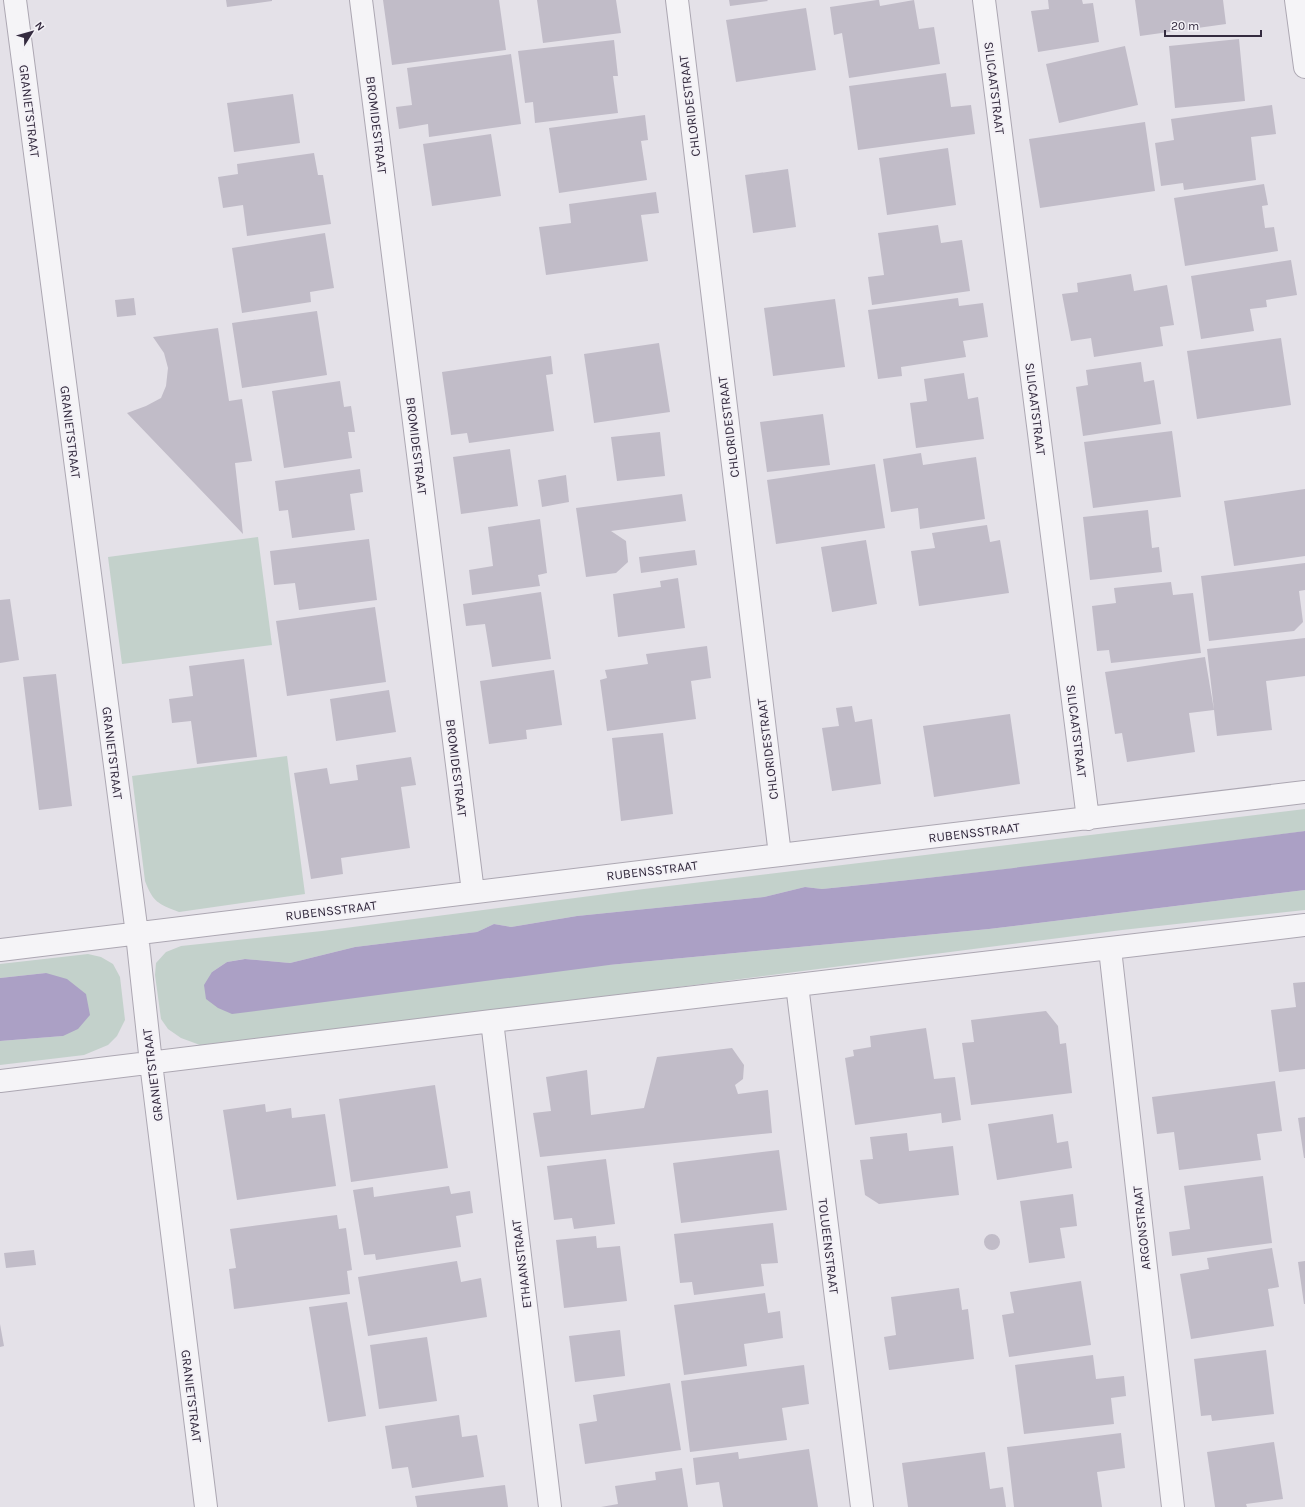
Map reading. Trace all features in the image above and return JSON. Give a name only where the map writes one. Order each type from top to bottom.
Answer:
[{"type":"street","name":"GRANIETSTRAAT","points":[[15,0],[137,934],[150,1063],[206,1507]]},
{"type":"street","name":"BROMIDESTRAAT","points":[[361,0],[472,892]]},
{"type":"street","name":"CHLORIDESTRAAT","points":[[677,0],[780,855]]},
{"type":"street","name":"SILICAATSTRAAT","points":[[984,0],[1088,819]]},
{"type":"street","points":[[1296,0],[1305,67]]},
{"type":"street","name":"RUBENSSTRAAT","points":[[0,950],[1305,792]]},
{"type":"street","points":[[0,1081],[1305,925]]},
{"type":"street","name":"ARGONSTRAAT","points":[[1110,949],[1173,1507]]},
{"type":"street","name":"TOLUEENSTRAAT","points":[[797,985],[862,1507]]},
{"type":"street","name":"ETHAANSTRAAT","points":[[492,1021],[550,1507]]},
{"type":"shaded area","points":[[258,537],[272,645],[122,664],[108,557]]},
{"type":"shaded area","points":[[287,756],[305,894],[179,912],[166,907],[157,901],[151,894],[145,881],[132,776]]},
{"type":"shaded area","points":[[1305,809],[1305,831],[1124,855],[943,876],[822,889],[805,887],[764,897],[577,916],[511,927],[494,924],[477,932],[355,947],[290,963],[244,959],[227,962],[212,972],[609,965],[989,929],[1305,890],[1305,910],[1122,930],[655,990],[200,1045],[181,1038],[168,1029],[161,1019],[155,975],[156,963],[166,952],[181,946],[322,931],[644,889]]},
{"type":"shaded area","points":[[1305,831],[1305,890],[989,929],[609,965],[232,1014],[218,1008],[206,999],[204,985],[212,972],[227,962],[245,959],[290,963],[355,947],[477,932],[494,924],[511,927],[577,916],[764,897],[805,887],[822,889],[943,876]]},
{"type":"shaded area","points":[[88,954],[101,957],[113,964],[120,977],[125,1020],[117,1036],[108,1045],[84,1055],[0,1065],[0,1041],[63,1036],[46,973],[0,978],[0,964]]},
{"type":"shaded area","points":[[46,973],[67,979],[86,994],[90,1015],[78,1029],[63,1036],[0,1041],[0,978]]},
{"type":"building","points":[[226,0],[272,0],[272,1],[227,7]]},
{"type":"building","points":[[383,0],[499,0],[506,50],[392,65]]},
{"type":"building","points":[[537,0],[616,0],[621,33],[543,43]]},
{"type":"building","points":[[729,0],[767,0],[768,1],[730,6]]},
{"type":"building","points":[[879,0],[880,6],[914,0],[919,29],[934,27],[940,64],[849,78],[842,33],[834,35],[830,7]]},
{"type":"building","points":[[1048,0],[1082,0],[1083,4],[1093,3],[1099,42],[1038,52],[1031,11],[1049,9]]},
{"type":"building","points":[[1135,0],[1223,0],[1226,24],[1140,36]]},
{"type":"building","points":[[806,8],[816,70],[736,82],[726,20]]},
{"type":"building","points":[[1239,39],[1245,101],[1175,108],[1169,46]]},
{"type":"building","points":[[614,40],[618,76],[613,76],[618,113],[535,123],[533,102],[525,103],[518,51]]},
{"type":"building","points":[[1125,46],[1138,105],[1059,123],[1046,64]]},
{"type":"building","points":[[511,54],[521,124],[429,137],[428,124],[399,129],[396,107],[412,105],[407,68]]},
{"type":"building","points":[[946,73],[951,107],[971,105],[975,134],[858,150],[849,86]]},
{"type":"building","points":[[293,94],[300,143],[234,152],[227,103]]},
{"type":"building","points":[[1272,105],[1276,134],[1251,137],[1256,180],[1184,190],[1183,183],[1161,186],[1155,143],[1174,140],[1171,119]]},
{"type":"building","points":[[645,115],[648,140],[641,141],[647,180],[559,193],[549,128]]},
{"type":"building","points":[[1145,122],[1155,191],[1040,208],[1029,139]]},
{"type":"building","points":[[491,134],[501,196],[432,206],[423,144]]},
{"type":"building","points":[[948,148],[956,205],[887,215],[879,158]]},
{"type":"building","points":[[314,153],[318,175],[323,175],[331,224],[247,236],[243,205],[223,208],[218,177],[238,174],[237,164]]},
{"type":"building","points":[[788,169],[796,227],[753,233],[745,175]]},
{"type":"building","points":[[1264,184],[1268,205],[1262,206],[1265,228],[1274,227],[1278,251],[1185,266],[1174,198]]},
{"type":"building","points":[[656,192],[659,213],[641,215],[648,261],[546,275],[539,227],[571,223],[569,204]]},
{"type":"building","points":[[938,225],[941,243],[962,240],[970,291],[872,305],[868,277],[884,275],[878,233]]},
{"type":"building","points":[[325,233],[334,288],[310,292],[311,302],[242,313],[232,248]]},
{"type":"building","points":[[1291,260],[1297,295],[1266,300],[1267,307],[1250,309],[1254,331],[1201,339],[1191,276]]},
{"type":"building","points":[[1131,274],[1134,291],[1167,285],[1174,325],[1160,327],[1163,346],[1094,357],[1091,338],[1071,341],[1062,294],[1078,292],[1077,283]]},
{"type":"building","points":[[134,298],[136,315],[117,317],[115,300]]},
{"type":"building","points":[[958,298],[959,306],[983,303],[988,337],[963,341],[966,357],[901,367],[902,376],[878,379],[868,310]]},
{"type":"building","points":[[835,299],[845,367],[773,376],[764,308]]},
{"type":"building","points":[[317,311],[327,375],[242,388],[232,323]]},
{"type":"building","points":[[218,328],[229,401],[242,399],[252,461],[235,463],[243,534],[127,413],[146,406],[161,398],[166,386],[168,368],[164,353],[153,337]]},
{"type":"building","points":[[1281,338],[1291,405],[1197,419],[1187,351]]},
{"type":"building","points":[[659,343],[670,412],[594,423],[584,354]]},
{"type":"building","points":[[551,356],[553,374],[546,375],[554,431],[469,443],[467,433],[451,435],[442,372]]},
{"type":"building","points":[[1141,362],[1144,382],[1154,380],[1161,424],[1083,436],[1076,387],[1088,385],[1086,370]]},
{"type":"building","points":[[964,373],[968,399],[978,397],[984,439],[916,448],[910,403],[927,401],[924,379]]},
{"type":"building","points":[[340,381],[344,407],[351,406],[355,432],[348,432],[352,458],[284,468],[272,391]]},
{"type":"building","points":[[823,414],[830,465],[767,472],[760,422]]},
{"type":"building","points":[[1172,431],[1181,497],[1093,508],[1084,442]]},
{"type":"building","points":[[660,432],[665,476],[617,481],[611,437]]},
{"type":"building","points":[[510,449],[518,506],[461,514],[453,457]]},
{"type":"building","points":[[921,453],[923,465],[976,457],[985,519],[920,529],[918,508],[891,512],[883,459]]},
{"type":"building","points":[[875,464],[885,528],[776,544],[767,480]]},
{"type":"building","points":[[360,469],[363,492],[350,494],[355,530],[292,538],[288,510],[279,511],[275,481]]},
{"type":"building","points":[[566,475],[569,502],[542,507],[538,480]]},
{"type":"building","points":[[1305,489],[1305,556],[1234,566],[1224,501]]},
{"type":"building","points":[[682,494],[686,521],[611,531],[626,541],[628,562],[616,573],[586,577],[576,508]]},
{"type":"building","points":[[1148,510],[1152,548],[1159,547],[1162,572],[1090,580],[1083,517]]},
{"type":"building","points":[[540,519],[547,573],[538,575],[540,586],[472,595],[469,570],[493,566],[488,527]]},
{"type":"building","points":[[987,525],[990,542],[1000,540],[1009,593],[919,606],[911,551],[935,548],[932,533]]},
{"type":"building","points":[[369,539],[377,600],[299,610],[295,583],[274,585],[270,551]]},
{"type":"building","points":[[866,540],[877,604],[832,612],[821,547]]},
{"type":"building","points":[[695,550],[697,565],[641,573],[639,557]]},
{"type":"building","points":[[1305,563],[1305,590],[1299,591],[1303,622],[1294,631],[1209,641],[1201,576]]},
{"type":"building","points":[[678,578],[685,628],[618,637],[613,594],[661,587],[660,581]]},
{"type":"building","points":[[1171,582],[1173,595],[1193,593],[1201,653],[1111,663],[1109,650],[1097,651],[1092,606],[1116,603],[1114,588]]},
{"type":"building","points":[[541,592],[551,659],[492,667],[485,624],[466,626],[463,604]]},
{"type":"building","points":[[10,599],[19,660],[0,663],[0,600]]},
{"type":"building","points":[[375,607],[386,682],[287,696],[276,621]]},
{"type":"building","points":[[1305,638],[1305,676],[1266,681],[1272,730],[1217,736],[1207,649]]},
{"type":"building","points":[[707,646],[711,678],[691,681],[696,719],[607,731],[600,680],[607,678],[605,670],[648,664],[646,654]]},
{"type":"building","points":[[1205,657],[1214,710],[1189,713],[1195,752],[1127,762],[1122,733],[1115,734],[1105,672]]},
{"type":"building","points":[[244,659],[257,757],[197,764],[191,721],[172,723],[169,699],[193,696],[189,666]]},
{"type":"building","points":[[554,670],[562,725],[526,730],[527,739],[489,744],[480,681]]},
{"type":"building","points":[[56,674],[72,806],[39,810],[23,677]]},
{"type":"building","points":[[389,690],[396,732],[336,741],[330,699]]},
{"type":"building","points":[[852,706],[855,722],[872,719],[881,784],[832,791],[822,728],[839,726],[836,708]]},
{"type":"building","points":[[1010,714],[1020,784],[934,797],[923,726]]},
{"type":"building","points":[[663,733],[673,814],[621,821],[612,738]]},
{"type":"building","points":[[411,757],[416,785],[401,787],[410,848],[341,858],[343,874],[311,879],[294,773],[327,768],[330,784],[358,780],[356,765]]},
{"type":"building","points":[[1305,982],[1305,1069],[1279,1072],[1271,1010],[1296,1007],[1293,983]]},
{"type":"building","points":[[1046,1011],[1058,1026],[1060,1044],[1066,1043],[1072,1093],[971,1105],[962,1043],[974,1042],[971,1020]]},
{"type":"building","points":[[926,1028],[934,1079],[955,1077],[961,1120],[942,1123],[941,1113],[855,1125],[845,1058],[854,1056],[853,1050],[871,1047],[870,1036]]},
{"type":"building","points":[[732,1048],[744,1065],[743,1079],[735,1085],[738,1094],[768,1090],[772,1133],[540,1157],[533,1113],[551,1111],[546,1077],[587,1070],[591,1115],[644,1108],[657,1057]]},
{"type":"building","points":[[1275,1081],[1282,1131],[1257,1134],[1261,1160],[1179,1170],[1174,1132],[1157,1134],[1152,1097]]},
{"type":"building","points":[[435,1085],[448,1168],[351,1182],[339,1099]]},
{"type":"building","points":[[265,1104],[266,1112],[291,1108],[292,1118],[325,1114],[336,1186],[237,1200],[223,1110]]},
{"type":"building","points":[[1053,1114],[1057,1143],[1068,1141],[1072,1168],[997,1180],[988,1124]]},
{"type":"building","points":[[1305,1117],[1305,1158],[1304,1158],[1298,1118]]},
{"type":"building","points":[[907,1133],[909,1151],[953,1146],[959,1195],[879,1204],[865,1195],[860,1160],[873,1159],[870,1137]]},
{"type":"building","points":[[779,1150],[787,1210],[681,1223],[673,1163]]},
{"type":"building","points":[[606,1159],[615,1224],[574,1229],[572,1218],[554,1220],[547,1166]]},
{"type":"building","points":[[1263,1176],[1272,1243],[1172,1256],[1169,1232],[1190,1229],[1184,1186]]},
{"type":"building","points":[[449,1186],[451,1194],[470,1191],[473,1213],[456,1216],[461,1247],[376,1260],[375,1254],[364,1255],[353,1190],[373,1187],[374,1197]]},
{"type":"building","points":[[1073,1194],[1077,1226],[1060,1228],[1065,1258],[1029,1263],[1020,1201]]},
{"type":"building","points":[[337,1215],[339,1229],[346,1228],[352,1270],[347,1271],[350,1294],[234,1309],[229,1269],[236,1268],[230,1229]]},
{"type":"building","points":[[773,1223],[778,1263],[761,1264],[764,1286],[694,1295],[692,1282],[680,1283],[674,1234]]},
{"type":"building","points":[[992,1234],[998,1236],[1000,1242],[998,1248],[992,1250],[986,1248],[984,1242],[986,1236]]},
{"type":"building","points":[[596,1236],[597,1248],[620,1246],[627,1301],[564,1308],[556,1240]]},
{"type":"building","points":[[1272,1248],[1279,1287],[1268,1289],[1274,1326],[1191,1339],[1180,1274],[1209,1269],[1207,1258]]},
{"type":"building","points":[[34,1250],[36,1265],[6,1268],[4,1253]]},
{"type":"building","points":[[457,1261],[461,1282],[481,1278],[487,1317],[368,1336],[358,1277]]},
{"type":"building","points":[[1305,1261],[1305,1304],[1304,1304],[1298,1262]]},
{"type":"building","points":[[1081,1281],[1091,1345],[1009,1357],[1002,1315],[1014,1313],[1010,1292]]},
{"type":"building","points":[[959,1288],[962,1310],[968,1309],[974,1359],[889,1370],[884,1337],[896,1335],[891,1297]]},
{"type":"building","points":[[765,1293],[768,1313],[780,1311],[783,1338],[744,1344],[747,1366],[684,1375],[674,1305]]},
{"type":"building","points":[[347,1302],[366,1416],[328,1422],[309,1307]]},
{"type":"building","points":[[0,1324],[4,1346],[0,1347]]},
{"type":"building","points":[[620,1330],[625,1376],[575,1382],[569,1336]]},
{"type":"building","points":[[427,1337],[437,1401],[379,1409],[370,1345]]},
{"type":"building","points":[[1266,1350],[1274,1414],[1212,1421],[1211,1415],[1201,1416],[1194,1359]]},
{"type":"building","points":[[1093,1355],[1096,1379],[1124,1376],[1126,1396],[1111,1398],[1114,1424],[1024,1434],[1015,1365]]},
{"type":"building","points":[[804,1365],[809,1404],[782,1408],[787,1440],[690,1452],[681,1381]]},
{"type":"building","points":[[670,1383],[681,1450],[585,1464],[579,1424],[597,1421],[593,1395]]},
{"type":"building","points":[[459,1415],[462,1437],[477,1435],[484,1477],[412,1488],[408,1467],[392,1469],[385,1426]]},
{"type":"building","points":[[1121,1433],[1125,1468],[1097,1472],[1102,1507],[1014,1507],[1007,1447]]},
{"type":"building","points":[[1274,1442],[1283,1499],[1246,1504],[1247,1507],[1215,1507],[1207,1452]]},
{"type":"building","points":[[809,1449],[818,1507],[723,1507],[719,1482],[696,1485],[693,1458],[738,1452],[739,1459]]},
{"type":"building","points":[[985,1452],[990,1489],[1003,1487],[1006,1507],[908,1507],[902,1463]]},
{"type":"building","points":[[682,1468],[688,1507],[601,1507],[618,1504],[615,1486],[656,1480],[655,1472]]},
{"type":"building","points":[[505,1485],[508,1507],[417,1507],[415,1496]]}]
